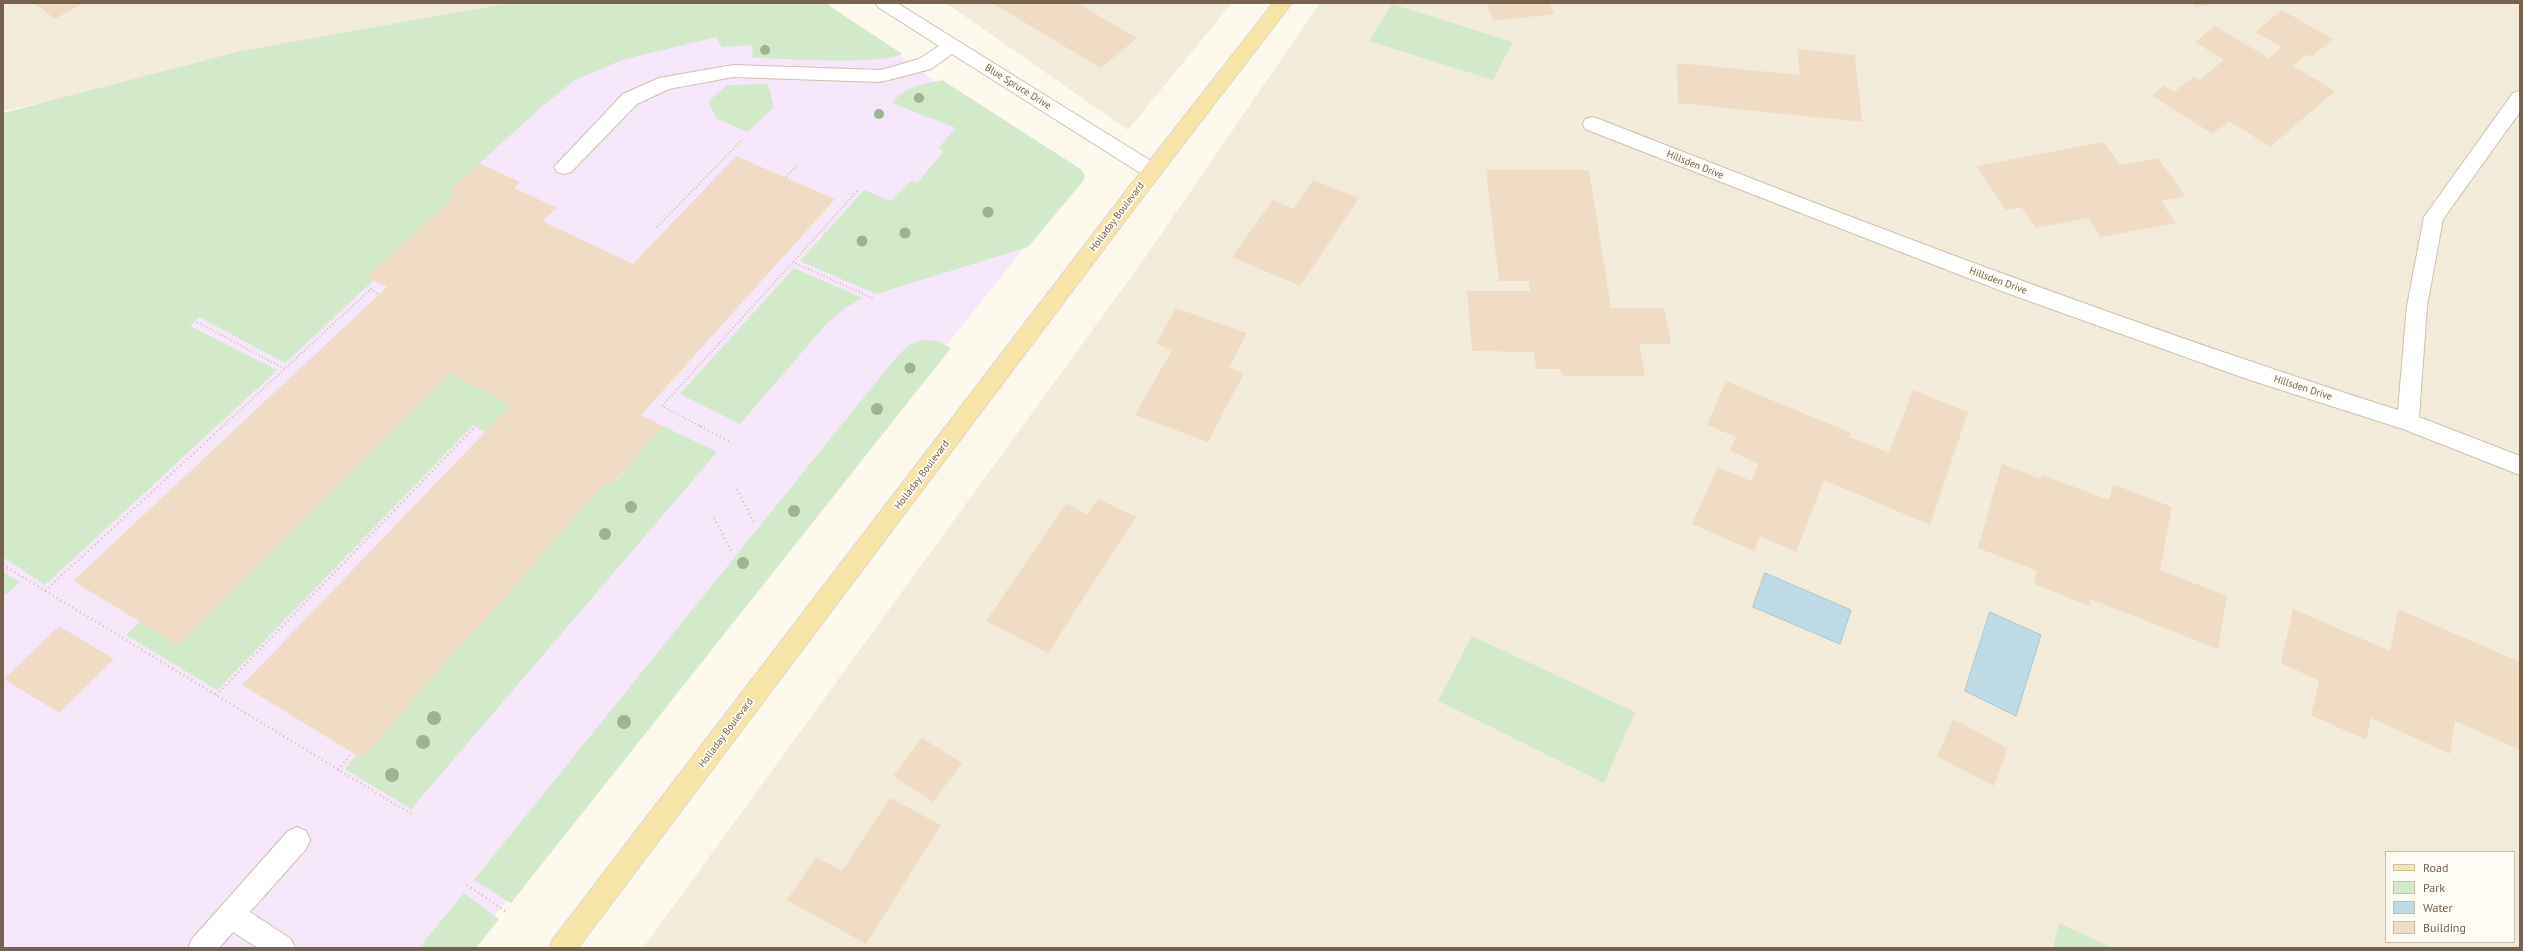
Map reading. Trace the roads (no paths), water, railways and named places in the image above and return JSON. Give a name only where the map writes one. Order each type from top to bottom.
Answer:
[{"type":"main road","name":"Holladay Boulevard","points":[[562,948],[1152,171],[1283,3]]},
{"type":"street","name":"Blue Spruce Drive","points":[[884,3],[1152,171]]},
{"type":"street","points":[[564,168],[630,99],[665,83],[733,71],[881,76],[925,64],[952,46]]},
{"type":"street","points":[[2408,422],[2417,306],[2434,217],[2520,98]]},
{"type":"street","name":"Hillsden Drive","points":[[1592,124],[1800,206],[2010,286],[2254,372],[2408,422],[2520,466]]},
{"type":"street","points":[[201,948],[297,840]]},
{"type":"street","points":[[230,915],[282,948]]},
{"type":"water","points":[[1765,573],[1851,610],[1840,644],[1753,607]]},
{"type":"water","points":[[1990,612],[2041,635],[2016,716],[1965,691]]}]
